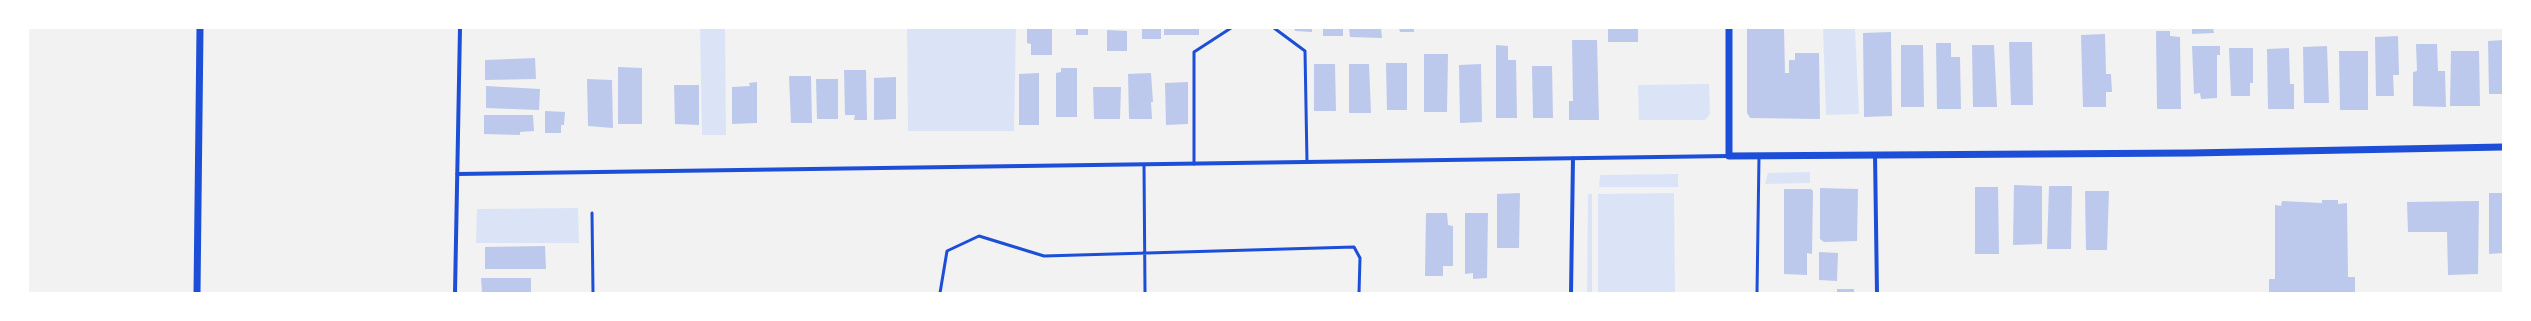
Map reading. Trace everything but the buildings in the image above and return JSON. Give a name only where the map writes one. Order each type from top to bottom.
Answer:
[{"type":"street","points":[[197,293],[200,28]]},
{"type":"street","points":[[455,293],[460,28]]},
{"type":"street","points":[[1729,28],[1729,156]]},
{"type":"street","points":[[457,174],[1875,154],[2183,154],[2503,147]]},
{"type":"street","points":[[1875,154],[1877,293]]},
{"type":"street","points":[[1571,293],[1574,158]]},
{"type":"lane","points":[[1194,164],[1194,52],[1231,28]]},
{"type":"lane","points":[[1274,28],[1305,51],[1307,162]]},
{"type":"lane","points":[[1757,293],[1759,156]]},
{"type":"lane","points":[[1144,165],[1145,293]]},
{"type":"lane","points":[[592,213],[593,293]]},
{"type":"lane","points":[[940,293],[947,252],[979,236],[1044,256],[1145,254],[1354,246],[1360,258],[1359,293]]},
{"type":"shaded area","points":[[700,28],[725,28],[726,135],[702,135]]},
{"type":"shaded area","points":[[907,28],[1016,28],[1014,131],[908,131]]},
{"type":"shaded area","points":[[1823,28],[1855,28],[1859,114],[1826,115]]},
{"type":"shaded area","points":[[1709,84],[1710,114],[1705,120],[1639,120],[1638,85]]},
{"type":"shaded area","points":[[1810,172],[1810,183],[1765,184],[1768,173]]},
{"type":"shaded area","points":[[1678,174],[1678,187],[1599,187],[1600,175]]},
{"type":"shaded area","points":[[1674,193],[1675,293],[1598,293],[1598,194]]},
{"type":"shaded area","points":[[1588,194],[1592,194],[1592,293],[1587,293]]},
{"type":"shaded area","points":[[578,208],[579,243],[476,243],[477,209]]}]
